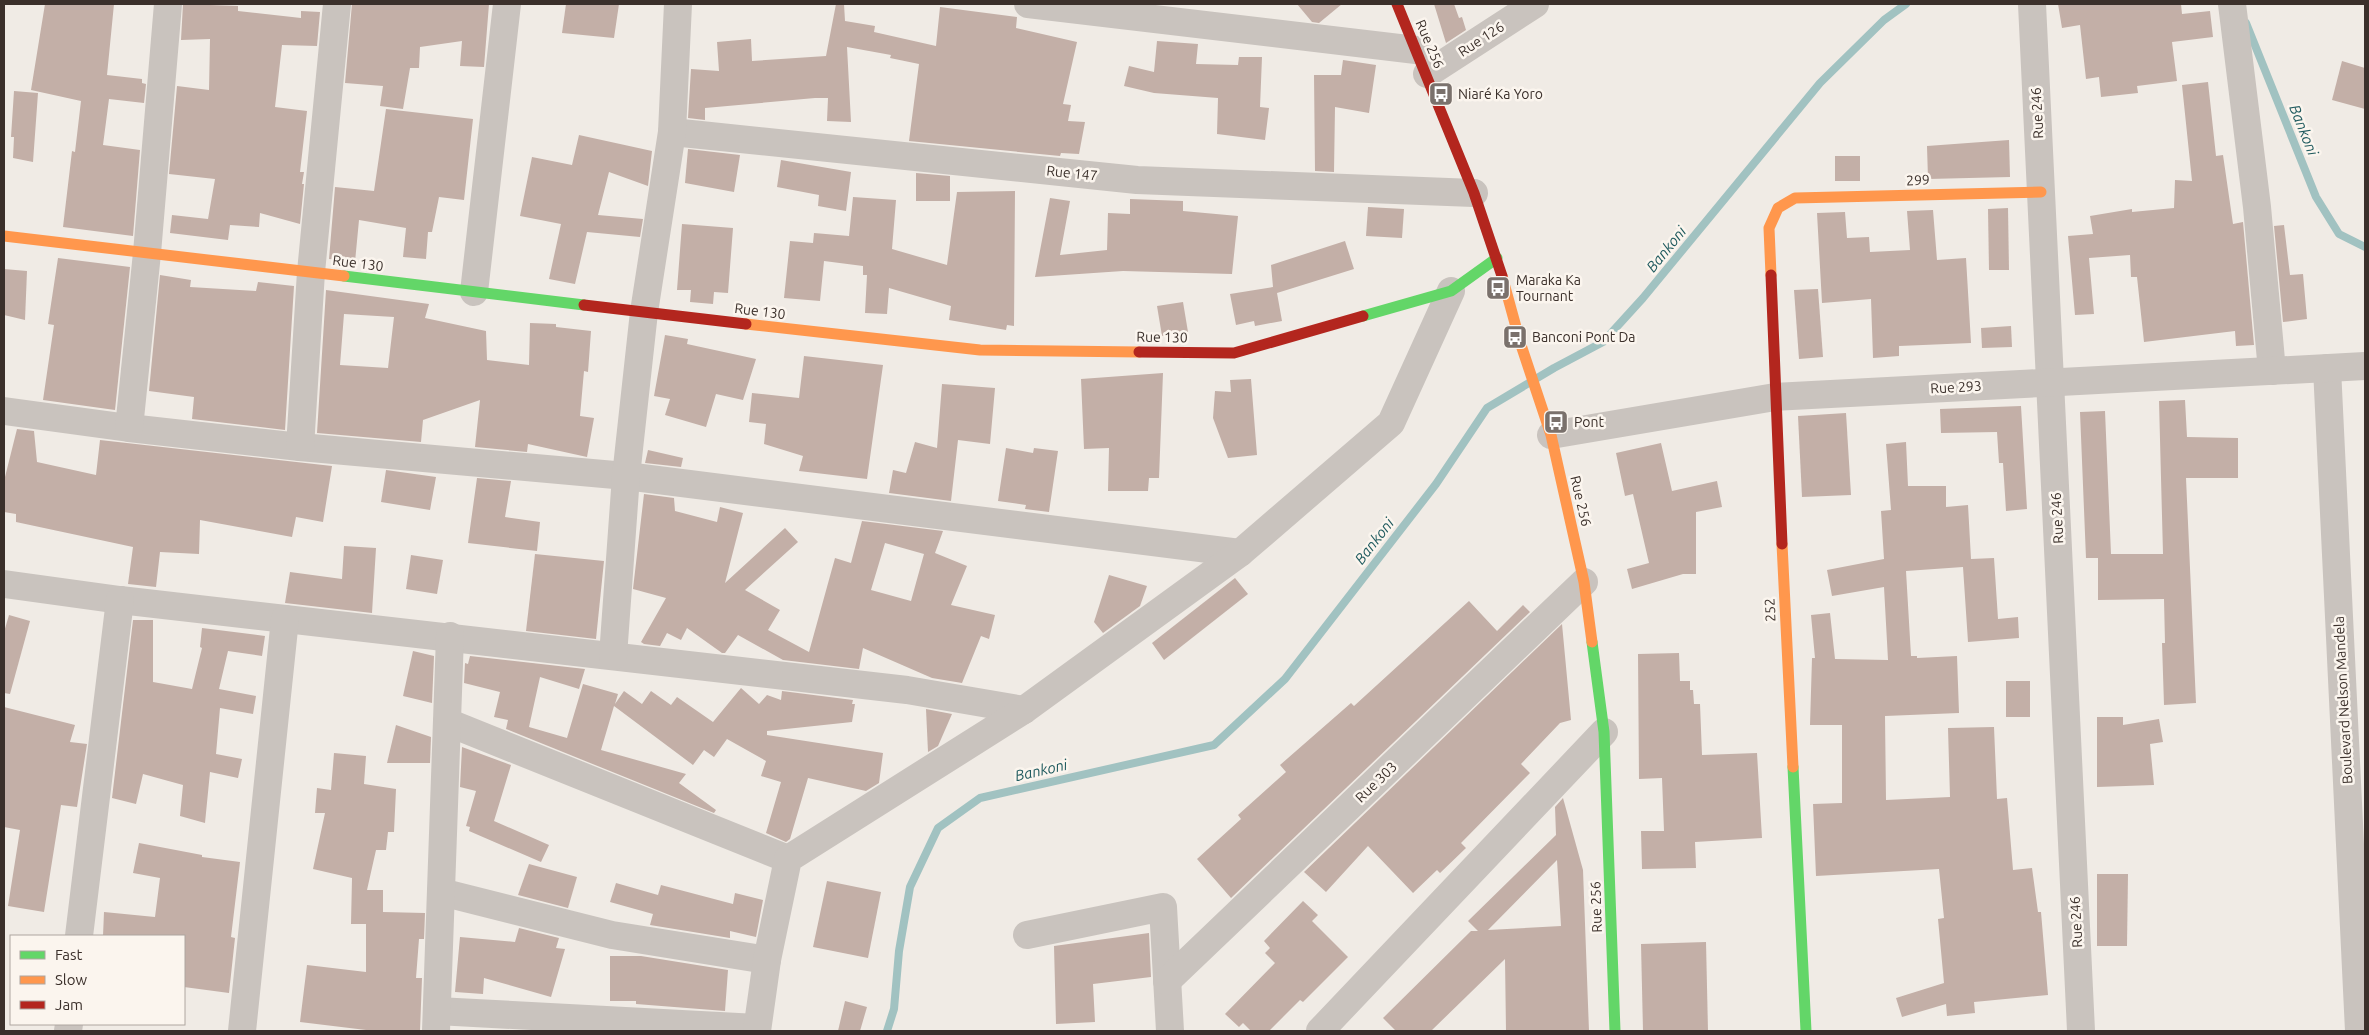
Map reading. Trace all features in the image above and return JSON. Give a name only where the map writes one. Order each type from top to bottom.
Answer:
[{"type":"street","points":[[129,428],[147,253],[168,4]]},
{"type":"street","points":[[300,447],[311,272],[337,4]]},
{"type":"street","points":[[474,292],[507,4]]},
{"type":"street","points":[[613,656],[626,476],[644,312],[672,132],[678,4]]},
{"type":"street","points":[[1028,4],[1099,8],[1421,62]]},
{"type":"street","name":"Rue 256","points":[[1397,4],[1474,193],[1497,258],[1521,345],[1546,424],[1584,582],[1604,732],[1615,1031]]},
{"type":"street","name":"Rue 126","points":[[1421,62],[1536,4]]},
{"type":"street","name":"Rue 246","points":[[2032,4],[2081,1031]]},
{"type":"street","points":[[2232,4],[2257,207],[2272,371]]},
{"type":"street","name":"Rue 147","points":[[672,132],[1138,180],[1474,193]]},
{"type":"street","name":"299","points":[[1795,198],[2041,192]]},
{"type":"street","name":"252","points":[[1795,198],[1778,208],[1769,228],[1775,397],[1806,1031]]},
{"type":"street","name":"Rue 130","points":[[4,236],[980,350],[1234,353],[1451,291],[1497,258]]},
{"type":"street","points":[[450,636],[436,1021],[757,1030],[767,960],[788,859],[1024,710],[1240,553],[1391,423],[1451,291]]},
{"type":"street","name":"Rue 293","points":[[1546,424],[1775,397],[2365,366]]},
{"type":"street","name":"Boulevard Nelson Mandela","points":[[2327,368],[2359,1031]]},
{"type":"street","points":[[4,411],[129,428],[300,447],[626,476],[1240,553]]},
{"type":"street","name":"Rue 303","points":[[1167,981],[1584,582]]},
{"type":"street","points":[[4,584],[120,600],[450,636],[907,690],[1024,710]]},
{"type":"street","points":[[79,935],[120,600]]},
{"type":"street","points":[[242,1031],[285,619]]},
{"type":"street","points":[[446,722],[788,859]]},
{"type":"street","points":[[1320,1031],[1604,732]]},
{"type":"street","points":[[441,892],[612,935],[767,960]]},
{"type":"street","points":[[1027,934],[1163,907],[1170,1031]]},
{"type":"building","points":[[45,4],[114,4],[107,75],[142,79],[142,83],[146,84],[144,103],[109,99],[103,145],[140,150],[133,236],[63,227],[72,151],[75,152],[81,101],[31,90]]},
{"type":"building","points":[[183,4],[238,6],[238,11],[301,18],[301,11],[320,12],[317,46],[282,45],[275,107],[307,111],[300,172],[304,172],[302,184],[304,184],[300,224],[260,213],[259,227],[230,225],[228,240],[170,233],[172,215],[208,219],[215,179],[169,174],[177,86],[209,90],[210,39],[181,40]]},
{"type":"building","points":[[352,4],[489,4],[484,67],[460,66],[462,41],[420,47],[419,68],[410,68],[403,109],[380,106],[383,86],[345,83]]},
{"type":"building","points":[[566,4],[619,4],[614,38],[562,33]]},
{"type":"building","points":[[836,4],[844,4],[845,21],[875,26],[874,32],[936,46],[940,7],[1017,17],[1016,28],[1077,42],[1063,104],[1071,105],[1068,121],[1085,122],[1079,154],[1061,153],[1060,156],[909,141],[919,64],[890,58],[891,55],[847,47],[851,122],[827,121],[828,98],[705,108],[705,120],[688,118],[691,69],[719,71],[717,42],[751,39],[752,61],[826,56]]},
{"type":"building","points":[[1297,4],[1342,4],[1319,23],[1312,22]]},
{"type":"building","points":[[1434,4],[1454,4],[1459,18],[1462,17],[1466,30],[1446,43]]},
{"type":"building","points":[[2058,4],[2181,4],[2182,14],[2210,11],[2213,37],[2172,42],[2177,81],[2137,86],[2138,93],[2101,97],[2099,77],[2086,79],[2080,25],[2062,28]]},
{"type":"building","points":[[1157,41],[1198,44],[1196,64],[1238,65],[1239,57],[1262,57],[1260,107],[1269,108],[1265,140],[1217,134],[1218,98],[1154,93],[1124,86],[1129,66],[1154,72]]},
{"type":"building","points":[[1343,60],[1376,65],[1369,113],[1335,107],[1334,172],[1315,171],[1314,75],[1341,75]]},
{"type":"building","points":[[2342,61],[2365,68],[2365,109],[2332,100]]},
{"type":"building","points":[[2208,82],[2216,156],[2223,155],[2233,224],[2243,222],[2254,345],[2236,346],[2235,331],[2144,342],[2137,277],[2131,277],[2130,255],[2089,258],[2094,314],[2075,315],[2068,236],[2093,234],[2090,216],[2132,209],[2132,212],[2174,208],[2175,180],[2192,181],[2182,85]]},
{"type":"building","points":[[14,91],[38,93],[33,162],[13,158],[14,137],[11,137]]},
{"type":"building","points":[[386,109],[473,119],[464,200],[439,197],[432,232],[428,232],[426,259],[403,257],[406,228],[359,220],[355,262],[329,259],[335,187],[374,191]]},
{"type":"building","points":[[579,135],[652,151],[648,186],[609,172],[598,215],[643,219],[640,237],[587,232],[575,284],[549,279],[561,224],[520,216],[532,157],[572,165]]},
{"type":"building","points":[[2009,140],[2010,177],[1928,179],[1927,146]]},
{"type":"building","points":[[688,149],[740,155],[734,192],[685,183]]},
{"type":"building","points":[[1835,156],[1860,156],[1860,181],[1835,181]]},
{"type":"building","points":[[781,160],[851,172],[846,211],[818,206],[819,195],[777,187]]},
{"type":"building","points":[[916,173],[950,176],[950,201],[916,201]]},
{"type":"building","points":[[1015,191],[1014,326],[1007,325],[1006,330],[949,320],[951,306],[889,288],[887,314],[865,313],[867,275],[863,275],[863,266],[824,261],[820,301],[784,298],[790,241],[813,243],[814,233],[849,236],[853,197],[896,200],[892,249],[947,265],[957,192]]},
{"type":"building","points":[[1050,198],[1070,201],[1060,255],[1107,250],[1108,213],[1130,214],[1130,199],[1183,201],[1183,211],[1238,216],[1232,274],[1123,271],[1035,277]]},
{"type":"building","points":[[1368,207],[1404,209],[1402,238],[1366,236]]},
{"type":"building","points":[[2008,208],[2009,270],[1989,270],[1988,209]]},
{"type":"building","points":[[1933,210],[1937,260],[1966,258],[1971,343],[1899,346],[1899,356],[1873,358],[1871,299],[1822,303],[1817,213],[1845,212],[1847,238],[1869,237],[1870,252],[1910,250],[1907,211]]},
{"type":"building","points":[[682,224],[733,228],[728,293],[714,292],[713,304],[690,302],[691,290],[677,290]]},
{"type":"building","points":[[2284,225],[2290,275],[2303,274],[2307,319],[2283,322],[2274,226]]},
{"type":"building","points":[[1345,241],[1354,269],[1277,293],[1282,321],[1255,326],[1254,321],[1236,325],[1230,294],[1273,287],[1271,265]]},
{"type":"building","points":[[58,258],[130,267],[115,410],[43,400],[54,325],[48,324]]},
{"type":"building","points":[[4,269],[27,271],[25,320],[4,315]]},
{"type":"building","points":[[160,275],[191,280],[190,287],[256,291],[258,282],[294,286],[285,430],[192,419],[194,397],[149,391]]},
{"type":"building","points":[[1818,289],[1823,357],[1799,359],[1794,290]]},
{"type":"building","points":[[326,290],[429,304],[425,318],[486,331],[487,360],[529,365],[530,323],[556,324],[556,327],[591,331],[588,372],[584,371],[580,416],[594,418],[587,457],[528,444],[527,452],[475,447],[480,400],[423,420],[421,442],[317,433]],"holes":[[[344,314],[394,317],[388,368],[340,365]]]},
{"type":"building","points":[[1183,302],[1188,332],[1162,336],[1157,306]]},
{"type":"building","points":[[2011,326],[2012,347],[1982,348],[1981,328]]},
{"type":"building","points":[[665,335],[688,339],[687,344],[756,359],[743,400],[716,394],[706,427],[665,415],[670,399],[654,396]]},
{"type":"building","points":[[804,356],[883,365],[867,479],[799,471],[803,456],[764,444],[766,424],[749,422],[752,393],[799,398]]},
{"type":"building","points":[[1163,373],[1159,478],[1149,478],[1148,491],[1108,491],[1109,448],[1084,449],[1081,379]]},
{"type":"building","points":[[1251,379],[1257,455],[1228,458],[1213,418],[1215,391],[1231,392],[1230,380]]},
{"type":"building","points":[[942,384],[995,388],[990,444],[958,440],[951,501],[889,493],[893,470],[906,473],[915,442],[937,448]]},
{"type":"building","points":[[2185,400],[2187,437],[2238,438],[2238,478],[2186,478],[2196,703],[2164,705],[2162,643],[2165,643],[2164,599],[2098,600],[2098,558],[2086,558],[2080,412],[2105,411],[2111,554],[2163,554],[2159,401]]},
{"type":"building","points":[[2021,406],[2027,509],[2006,511],[2003,463],[1999,463],[1997,432],[1941,433],[1940,409]]},
{"type":"building","points":[[1846,413],[1851,495],[1802,497],[1798,416]]},
{"type":"building","points":[[17,429],[34,431],[37,462],[96,475],[100,440],[332,466],[323,522],[296,517],[292,537],[200,520],[199,554],[160,552],[156,587],[128,584],[133,547],[16,522],[16,514],[4,512],[4,481]]},
{"type":"building","points":[[1906,442],[1908,486],[1946,486],[1946,507],[1968,505],[1971,559],[1994,558],[1998,619],[2018,617],[2019,638],[1968,642],[1963,567],[1906,571],[1911,656],[1917,656],[1917,658],[1957,656],[1959,713],[1885,716],[1886,800],[1950,797],[1948,728],[1994,727],[1997,799],[2007,798],[2013,870],[2032,868],[2038,912],[2041,912],[2048,995],[1974,1002],[1975,1013],[1947,1016],[1946,1004],[1902,1017],[1896,998],[1944,983],[1938,919],[1944,918],[1939,869],[1816,876],[1813,804],[1842,803],[1842,725],[1810,725],[1812,658],[1815,658],[1811,615],[1830,613],[1835,659],[1888,660],[1884,587],[1832,596],[1827,570],[1884,559],[1881,511],[1891,510],[1886,444]]},
{"type":"building","points":[[1661,443],[1672,491],[1717,481],[1722,507],[1696,512],[1696,574],[1683,574],[1632,589],[1627,569],[1649,563],[1633,494],[1625,496],[1616,453]]},
{"type":"building","points":[[1006,448],[1033,453],[1034,448],[1058,451],[1049,512],[1025,509],[1026,505],[998,501]]},
{"type":"building","points":[[648,450],[683,458],[681,467],[645,463]]},
{"type":"building","points":[[386,470],[436,477],[430,510],[381,502]]},
{"type":"building","points":[[477,478],[511,481],[505,517],[540,522],[537,551],[468,543]]},
{"type":"building","points":[[644,494],[674,498],[675,511],[717,522],[720,507],[743,513],[725,583],[785,528],[798,542],[745,590],[780,610],[768,630],[809,652],[835,558],[851,563],[862,521],[943,531],[935,553],[967,566],[951,605],[995,615],[989,639],[981,636],[962,683],[932,678],[863,648],[859,669],[783,660],[738,635],[725,653],[722,653],[687,628],[681,640],[667,633],[660,646],[644,644],[641,642],[666,598],[633,589]],"holes":[[[885,543],[924,554],[911,601],[871,590]]]},
{"type":"building","points":[[344,546],[376,548],[372,613],[285,603],[290,572],[342,579]]},
{"type":"building","points":[[535,554],[604,561],[596,639],[526,631]]},
{"type":"building","points":[[411,555],[443,560],[437,594],[406,589]]},
{"type":"building","points":[[1109,575],[1147,586],[1140,606],[1103,633],[1094,622]]},
{"type":"building","points":[[1235,578],[1248,594],[1164,660],[1152,643]]},
{"type":"building","points":[[1469,601],[1497,631],[1523,605],[1530,612],[1231,898],[1197,859],[1241,819],[1238,815],[1286,772],[1280,765],[1351,703],[1354,706]]},
{"type":"building","points":[[9,615],[30,621],[10,694],[4,693],[4,632]]},
{"type":"building","points":[[133,620],[153,620],[153,682],[192,689],[202,648],[200,647],[202,628],[265,636],[262,656],[228,651],[219,689],[256,696],[253,714],[220,708],[216,754],[242,759],[238,778],[210,772],[205,823],[180,816],[183,785],[143,774],[136,804],[112,798]]},
{"type":"building","points":[[1562,624],[1571,720],[1560,723],[1521,764],[1530,773],[1461,843],[1466,848],[1440,873],[1437,870],[1413,893],[1368,846],[1326,892],[1304,872]]},
{"type":"building","points":[[413,651],[434,656],[432,703],[403,696]]},
{"type":"building","points":[[1679,653],[1680,681],[1690,681],[1690,690],[1693,690],[1694,704],[1700,704],[1702,755],[1757,753],[1762,838],[1695,842],[1696,868],[1642,869],[1641,831],[1664,831],[1662,778],[1639,779],[1638,654]]},
{"type":"building","points":[[470,656],[585,669],[579,689],[540,677],[529,727],[567,738],[583,684],[618,694],[615,704],[624,691],[642,704],[651,691],[671,705],[677,697],[713,722],[741,688],[759,704],[767,695],[781,700],[782,691],[853,700],[852,704],[855,704],[852,722],[767,731],[767,735],[883,753],[879,783],[866,791],[808,778],[790,839],[786,842],[766,833],[781,782],[761,776],[766,761],[727,739],[714,757],[704,750],[693,765],[614,706],[601,750],[686,774],[679,783],[716,810],[714,813],[506,729],[508,720],[494,717],[500,692],[464,683],[465,663],[468,664]]},
{"type":"building","points":[[2006,681],[2030,681],[2030,717],[2006,717]]},
{"type":"building","points":[[4,707],[75,725],[70,742],[87,744],[77,807],[61,805],[44,912],[8,906],[20,830],[4,827]]},
{"type":"building","points":[[926,709],[952,714],[938,746],[928,752]]},
{"type":"building","points":[[2097,717],[2123,717],[2123,725],[2159,719],[2163,742],[2150,744],[2154,785],[2097,787]]},
{"type":"building","points":[[396,725],[431,737],[430,763],[387,763]]},
{"type":"building","points":[[462,747],[511,765],[494,821],[549,845],[541,862],[469,831],[470,827],[466,826],[476,791],[460,787]]},
{"type":"building","points":[[334,753],[366,756],[364,784],[396,789],[394,832],[388,832],[386,850],[376,850],[367,890],[383,890],[383,912],[425,913],[424,939],[419,939],[416,978],[422,978],[420,1031],[366,1031],[300,1022],[307,965],[366,972],[366,924],[351,924],[352,878],[313,869],[325,813],[315,813],[317,788],[331,790]]},
{"type":"building","points":[[1563,798],[1583,870],[1589,1031],[1506,1031],[1505,959],[1431,1031],[1396,1031],[1383,1018],[1471,931],[1478,931],[1468,921],[1556,835],[1555,807]],"holes":[[[1557,860],[1561,926],[1488,930]]]},
{"type":"building","points":[[139,843],[202,855],[202,857],[240,862],[231,937],[235,938],[229,993],[185,987],[185,935],[103,935],[104,912],[155,917],[160,878],[133,873]]},
{"type":"building","points":[[529,864],[577,877],[568,908],[518,895]]},
{"type":"building","points":[[2097,874],[2128,874],[2127,946],[2097,946]]},
{"type":"building","points":[[827,881],[881,892],[868,958],[813,947]]},
{"type":"building","points":[[616,883],[658,895],[661,885],[733,904],[735,893],[763,900],[756,937],[730,931],[730,938],[650,925],[653,914],[610,902]]},
{"type":"building","points":[[1303,901],[1318,915],[1312,921],[1348,957],[1303,1002],[1300,1000],[1269,1031],[1251,1031],[1243,1023],[1239,1027],[1225,1014],[1275,963],[1265,953],[1270,948],[1264,941]]},
{"type":"building","points":[[519,928],[559,938],[556,948],[565,949],[551,997],[484,978],[483,994],[455,992],[460,937],[515,942]]},
{"type":"building","points":[[1149,933],[1151,977],[1093,984],[1095,1022],[1056,1024],[1054,946]]},
{"type":"building","points":[[1706,942],[1708,1031],[1643,1031],[1641,944]]},
{"type":"building","points":[[610,956],[641,956],[728,970],[725,1011],[636,1004],[636,1001],[610,1001]]},
{"type":"building","points":[[845,1001],[867,1007],[860,1031],[838,1031]]},
{"type":"waterway","name":"Bankoni","points":[[887,1031],[894,1009],[899,951],[910,887],[938,828],[980,798],[1214,745],[1285,679],[1436,484],[1487,408],[1554,368],[1603,342],[1643,298],[1820,83],[1884,20],[1906,4]]},
{"type":"waterway","name":"Bankoni","points":[[2246,23],[2316,197],[2339,234],[2365,247]]},
{"type":"traffic: fast","points":[[1363,316],[1451,291],[1497,258]]},
{"type":"traffic: fast","points":[[344,276],[584,305]]},
{"type":"traffic: fast","points":[[1592,642],[1604,732],[1615,1031]]},
{"type":"traffic: fast","points":[[1793,767],[1806,1031]]},
{"type":"traffic: slow","points":[[1771,275],[1769,228],[1778,208],[1795,198],[2041,192]]},
{"type":"traffic: slow","points":[[4,236],[344,276]]},
{"type":"traffic: slow","points":[[1502,276],[1521,345],[1551,435],[1584,582],[1592,642]]},
{"type":"traffic: slow","points":[[746,324],[980,350],[1139,352]]},
{"type":"traffic: slow","points":[[1782,544],[1793,767]]},
{"type":"traffic: jam","points":[[1397,4],[1474,193],[1502,276]]},
{"type":"traffic: jam","points":[[1771,275],[1782,544]]},
{"type":"traffic: jam","points":[[584,305],[746,324]]},
{"type":"traffic: jam","points":[[1139,352],[1234,353],[1363,316]]},
{"type":"place","name":"Niaré Ka Yoro","points":[[1441,94]]},
{"type":"place","name":"Maraka Ka Tournant","points":[[1498,288]]},
{"type":"place","name":"Banconi Pont Da","points":[[1515,337]]},
{"type":"place","name":"Pont","points":[[1556,422]]}]
